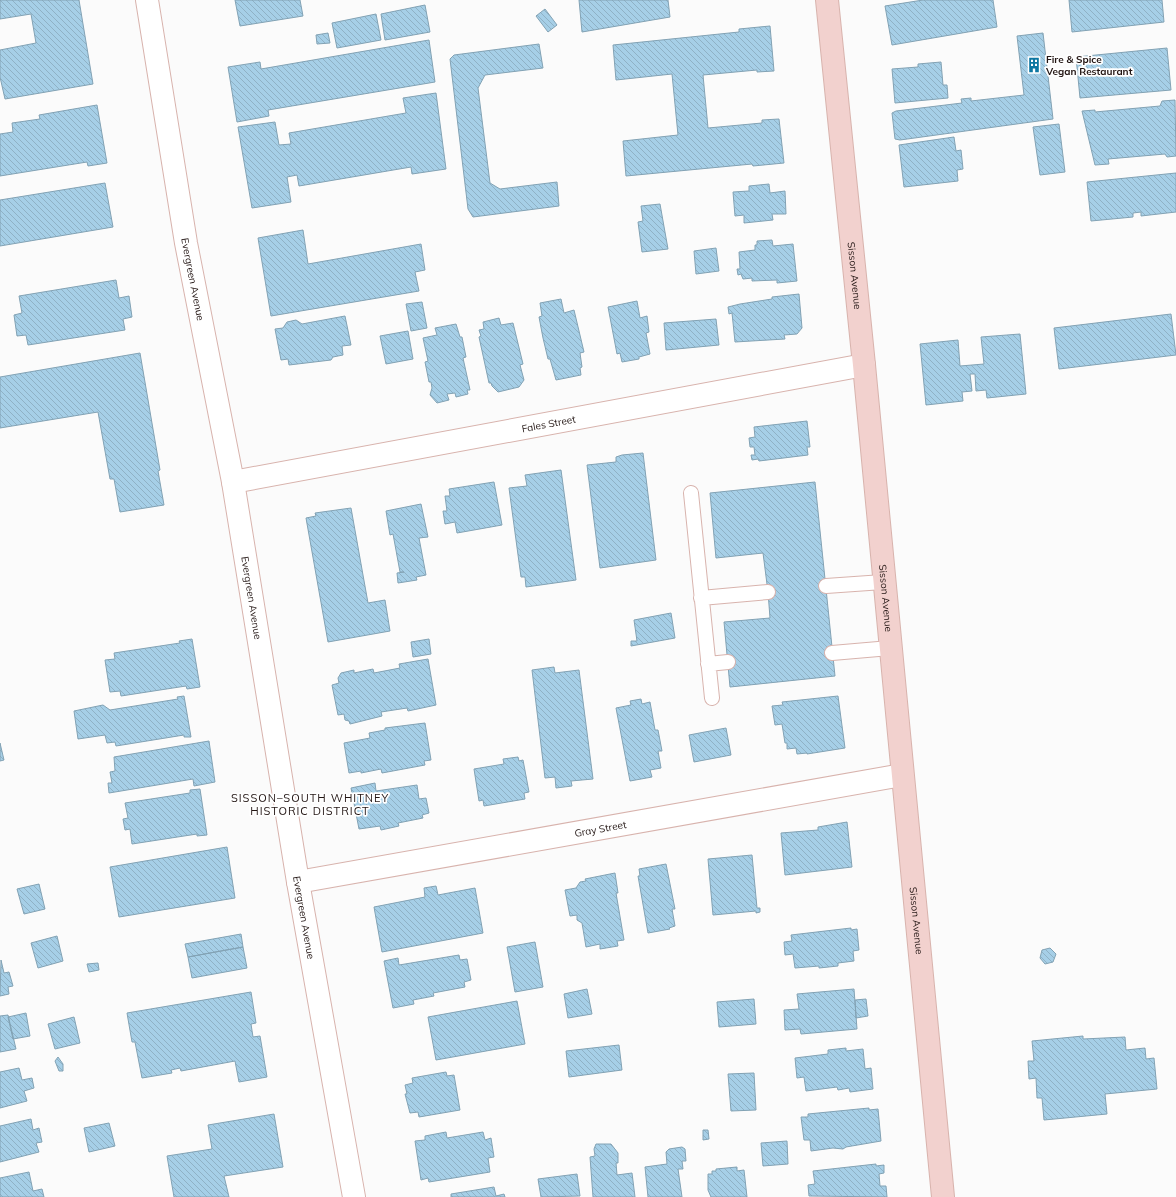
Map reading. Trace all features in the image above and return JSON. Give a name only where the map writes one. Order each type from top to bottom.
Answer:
[{"type":"main road","name":"Sisson Avenue","points":[[827,0],[864,365],[883,582],[943,1197]]},
{"type":"street","name":"Evergreen Avenue","points":[[147,0],[186,243],[233,482],[298,882],[354,1197]]},
{"type":"street","name":"Fales Street","points":[[233,482],[864,365]]},
{"type":"street","name":"Gray Street","points":[[298,882],[902,775]]},
{"type":"lane","points":[[691,493],[712,698]]},
{"type":"lane","points":[[826,586],[883,582]]},
{"type":"lane","points":[[701,598],[768,592]]},
{"type":"lane","points":[[832,653],[890,648]]},
{"type":"lane","points":[[708,664],[728,662]]},
{"type":"building","points":[[0,0],[79,0],[93,84],[5,99],[0,77],[0,50],[36,43],[31,14],[0,19]]},
{"type":"building","points":[[235,0],[300,0],[303,16],[240,26]]},
{"type":"building","points":[[579,0],[668,0],[670,17],[582,32]]},
{"type":"building","points":[[923,0],[993,0],[997,27],[892,45],[885,6]]},
{"type":"building","points":[[1069,0],[1162,0],[1164,22],[1072,32]]},
{"type":"building","points":[[425,5],[430,32],[385,40],[381,14]]},
{"type":"building","points":[[545,9],[557,25],[548,32],[536,16]]},
{"type":"building","points":[[376,14],[381,40],[337,48],[332,23]]},
{"type":"building","points":[[770,26],[774,71],[757,72],[757,70],[703,75],[708,128],[762,123],[762,120],[779,119],[784,163],[753,166],[752,164],[626,176],[623,141],[678,135],[672,74],[616,80],[613,45],[739,32],[739,29]]},
{"type":"building","points":[[328,33],[330,43],[317,44],[316,35]]},
{"type":"building","name":"Fire & Spice Vegan Restaurant","points":[[1043,33],[1053,119],[900,140],[895,139],[892,113],[896,111],[962,103],[961,99],[971,98],[971,101],[1024,95],[1017,36]]},
{"type":"building","points":[[429,40],[435,82],[268,110],[269,116],[237,122],[228,67],[260,62],[261,69]]},
{"type":"building","points":[[539,44],[543,68],[485,75],[478,88],[490,183],[500,189],[557,182],[559,206],[473,217],[468,209],[450,59],[454,55]]},
{"type":"building","points":[[1167,48],[1171,90],[1080,98],[1076,57]]},
{"type":"building","points":[[941,62],[943,85],[947,85],[948,98],[895,103],[892,69],[918,67],[918,64]]},
{"type":"building","points":[[436,93],[446,169],[412,174],[411,167],[299,186],[297,175],[287,177],[291,202],[252,208],[238,127],[275,122],[279,145],[291,144],[289,133],[406,113],[403,98]]},
{"type":"building","points":[[1175,100],[1176,156],[1167,157],[1165,154],[1108,159],[1109,164],[1095,165],[1082,111],[1095,110],[1095,112],[1160,106],[1162,101]]},
{"type":"building","points":[[97,105],[107,163],[88,166],[87,162],[0,176],[0,134],[13,132],[12,123],[40,119],[39,115]]},
{"type":"building","points":[[1059,124],[1065,172],[1040,175],[1033,127]]},
{"type":"building","points":[[954,137],[956,151],[961,150],[963,169],[957,170],[958,181],[904,187],[899,145]]},
{"type":"building","points":[[1176,173],[1176,212],[1141,216],[1141,212],[1133,213],[1133,217],[1091,221],[1087,182]]},
{"type":"building","points":[[105,183],[113,227],[0,246],[0,200]]},
{"type":"building","points":[[769,184],[770,193],[785,191],[786,214],[772,214],[773,220],[744,223],[744,215],[735,216],[733,192],[749,191],[749,186]]},
{"type":"building","points":[[660,204],[668,249],[642,252],[638,222],[643,221],[641,206]]},
{"type":"building","points":[[303,230],[308,264],[421,244],[425,270],[415,272],[419,291],[271,316],[258,238]]},
{"type":"building","points":[[772,240],[773,246],[793,244],[797,281],[777,283],[777,280],[752,281],[752,278],[743,279],[741,274],[738,275],[737,269],[740,269],[739,252],[755,250],[757,241]]},
{"type":"building","points":[[716,248],[719,271],[696,274],[694,251]]},
{"type":"building","points":[[116,280],[119,298],[129,296],[132,317],[123,319],[125,330],[28,345],[26,335],[17,336],[14,315],[22,313],[19,296]]},
{"type":"building","points":[[799,294],[802,328],[797,334],[784,335],[785,339],[735,342],[732,313],[729,314],[728,307],[772,299],[772,297]]},
{"type":"building","points":[[561,299],[564,313],[574,310],[584,352],[580,353],[582,367],[580,368],[581,375],[556,380],[550,359],[548,359],[539,317],[542,316],[540,303]]},
{"type":"building","points":[[637,301],[640,318],[647,316],[649,332],[646,333],[650,354],[639,357],[639,359],[622,362],[620,353],[617,354],[608,307]]},
{"type":"building","points":[[422,302],[427,328],[411,331],[406,304]]},
{"type":"building","points":[[1171,314],[1176,355],[1059,369],[1054,328]]},
{"type":"building","points":[[345,316],[351,345],[342,346],[343,355],[333,357],[331,360],[289,365],[288,359],[281,360],[275,329],[283,328],[287,322],[296,320],[302,324]]},
{"type":"building","points":[[499,318],[501,325],[513,323],[523,364],[520,365],[524,380],[519,387],[498,392],[491,383],[489,383],[479,337],[481,336],[479,330],[484,329],[483,322]]},
{"type":"building","points":[[716,319],[719,345],[666,350],[664,323]]},
{"type":"building","points":[[456,324],[460,337],[462,337],[466,357],[463,358],[470,390],[467,390],[468,394],[456,397],[455,393],[447,394],[449,400],[437,403],[430,395],[432,388],[431,382],[429,382],[425,362],[428,361],[423,338],[437,335],[435,328]]},
{"type":"building","points":[[408,331],[413,359],[386,364],[380,336]]},
{"type":"building","points":[[1020,334],[1026,394],[987,398],[986,390],[976,391],[975,374],[970,374],[972,391],[962,392],[963,401],[926,405],[920,344],[958,340],[960,366],[984,364],[981,337]]},
{"type":"building","points":[[140,353],[160,470],[158,471],[164,505],[120,512],[114,479],[110,479],[98,412],[0,428],[0,377]]},
{"type":"building","points":[[807,421],[810,447],[807,447],[808,455],[759,461],[758,459],[752,460],[751,455],[755,455],[754,447],[750,447],[749,438],[755,437],[754,427]]},
{"type":"building","points":[[643,453],[656,560],[600,568],[587,465],[616,462],[616,457],[622,455]]},
{"type":"building","points":[[561,470],[576,580],[526,587],[525,577],[521,577],[509,488],[527,486],[525,475]]},
{"type":"building","points":[[494,482],[502,525],[457,533],[455,522],[445,524],[443,511],[447,511],[445,496],[450,496],[449,489]]},
{"type":"building","points":[[815,482],[835,676],[730,687],[724,622],[770,618],[768,592],[763,553],[716,558],[710,493]]},
{"type":"building","points":[[421,504],[428,537],[419,538],[426,575],[416,577],[417,580],[398,583],[397,573],[404,572],[400,572],[393,534],[390,535],[386,511]]},
{"type":"building","points":[[351,508],[368,603],[385,600],[390,631],[328,642],[306,518],[316,516],[315,513]]},
{"type":"building","points":[[671,613],[675,638],[631,646],[631,641],[637,641],[634,620]]},
{"type":"building","points":[[192,639],[200,687],[187,689],[186,686],[121,696],[120,691],[110,692],[105,660],[115,659],[114,653],[180,643],[179,641]]},
{"type":"building","points":[[429,639],[431,654],[413,657],[411,642]]},
{"type":"building","points":[[428,659],[436,705],[408,711],[407,708],[381,712],[382,716],[350,724],[349,721],[345,720],[344,714],[338,715],[332,685],[339,683],[338,678],[341,673],[354,670],[354,673],[373,669],[374,673],[400,668],[399,664]]},
{"type":"building","points":[[554,667],[555,673],[579,670],[593,779],[571,781],[572,786],[556,788],[555,777],[545,778],[532,670]]},
{"type":"building","points":[[184,696],[191,737],[184,737],[184,735],[116,746],[115,742],[107,743],[105,735],[78,739],[74,711],[103,705],[110,710],[178,699],[177,697]]},
{"type":"building","points":[[838,696],[845,748],[807,754],[797,754],[796,748],[787,749],[782,724],[775,725],[772,706],[783,705],[782,702]]},
{"type":"building","points":[[641,699],[642,704],[650,702],[655,730],[658,730],[662,751],[658,751],[661,768],[650,770],[652,777],[630,781],[616,708],[631,705],[630,701]]},
{"type":"building","points":[[425,723],[431,760],[424,761],[425,765],[382,773],[381,769],[361,773],[361,771],[349,773],[344,743],[370,738],[369,733],[385,730],[385,728]]},
{"type":"building","points":[[726,728],[731,755],[694,762],[689,735]]},
{"type":"building","points":[[209,741],[215,782],[194,786],[193,779],[109,793],[108,783],[112,783],[110,772],[115,771],[114,757]]},
{"type":"building","points":[[0,743],[4,760],[0,761]]},
{"type":"building","points":[[518,757],[519,761],[523,760],[529,792],[524,793],[525,799],[484,806],[483,800],[479,801],[474,769],[504,764],[503,759]]},
{"type":"building","points":[[375,783],[376,791],[417,785],[419,799],[426,798],[429,813],[422,815],[423,818],[398,823],[399,826],[381,830],[380,826],[359,829],[351,788]]},
{"type":"building","points":[[200,789],[207,835],[197,836],[197,834],[132,844],[130,829],[125,830],[123,819],[128,818],[125,803],[190,793],[190,790]]},
{"type":"building","points":[[847,822],[852,867],[785,875],[781,833],[818,830],[818,827]]},
{"type":"building","points":[[227,847],[235,898],[119,917],[110,867]]},
{"type":"building","points":[[752,855],[757,908],[760,908],[760,912],[756,913],[756,911],[713,915],[708,859]]},
{"type":"building","points":[[666,864],[675,909],[672,909],[675,926],[669,928],[670,929],[648,933],[638,876],[640,876],[639,869]]},
{"type":"building","points":[[615,873],[618,893],[616,893],[624,940],[617,941],[618,946],[600,949],[600,944],[586,947],[582,923],[577,920],[577,915],[570,916],[565,890],[576,888],[580,882],[586,881],[585,879]]},
{"type":"building","points":[[39,884],[45,909],[24,914],[17,889]]},
{"type":"building","points":[[436,886],[438,895],[475,888],[483,933],[382,952],[374,907],[425,897],[424,888]]},
{"type":"building","points":[[851,928],[851,930],[857,929],[859,950],[853,951],[854,961],[838,963],[838,966],[795,968],[793,954],[785,955],[784,942],[792,941],[791,935]]},
{"type":"building","points":[[241,934],[243,947],[188,957],[185,944]]},
{"type":"building","points":[[57,936],[63,961],[38,968],[31,943]]},
{"type":"building","points":[[535,942],[543,987],[515,992],[507,947]]},
{"type":"building","points":[[243,947],[247,968],[192,978],[188,957]]},
{"type":"building","points":[[1050,948],[1056,954],[1053,962],[1045,964],[1040,958],[1042,950]]},
{"type":"building","points":[[459,955],[460,960],[467,959],[471,980],[464,982],[465,987],[433,993],[434,996],[413,1000],[414,1004],[393,1008],[384,961],[398,958],[399,965]]},
{"type":"building","points":[[1,960],[4,973],[9,972],[13,986],[8,987],[9,994],[0,996]]},
{"type":"building","points":[[98,963],[99,970],[89,972],[87,964]]},
{"type":"building","points":[[587,989],[592,1014],[568,1018],[564,994]]},
{"type":"building","points":[[854,989],[857,1029],[801,1034],[800,1029],[785,1030],[784,1010],[799,1009],[797,994]]},
{"type":"building","points":[[251,992],[256,1023],[251,1024],[253,1037],[260,1036],[267,1077],[239,1082],[235,1061],[181,1071],[180,1068],[171,1070],[172,1073],[142,1078],[135,1042],[132,1042],[127,1013]]},
{"type":"building","points":[[754,999],[756,1024],[719,1027],[717,1002]]},
{"type":"building","points":[[866,999],[868,1016],[856,1018],[855,1000]]},
{"type":"building","points":[[517,1001],[525,1044],[436,1060],[428,1017]]},
{"type":"building","points":[[26,1013],[30,1036],[13,1039],[8,1017]]},
{"type":"building","points":[[8,1015],[16,1049],[0,1052],[0,1016]]},
{"type":"building","points":[[74,1017],[80,1043],[55,1049],[48,1024]]},
{"type":"building","points":[[1083,1036],[1083,1039],[1125,1037],[1126,1050],[1145,1048],[1146,1059],[1154,1058],[1157,1089],[1105,1094],[1107,1114],[1044,1120],[1042,1098],[1037,1098],[1036,1078],[1029,1079],[1028,1061],[1034,1061],[1032,1041]]},
{"type":"building","points":[[619,1045],[622,1070],[569,1077],[566,1051]]},
{"type":"building","points":[[846,1048],[846,1051],[863,1049],[865,1069],[871,1068],[873,1089],[850,1092],[849,1088],[838,1090],[837,1087],[806,1091],[804,1077],[797,1078],[795,1058],[828,1054],[828,1050]]},
{"type":"building","points":[[58,1057],[63,1064],[63,1071],[59,1071],[55,1061]]},
{"type":"building","points":[[19,1068],[22,1080],[32,1078],[34,1088],[24,1091],[27,1101],[0,1108],[0,1072]]},
{"type":"building","points":[[446,1072],[447,1076],[454,1075],[460,1110],[419,1117],[418,1112],[410,1113],[405,1094],[407,1094],[405,1085],[413,1083],[412,1078]]},
{"type":"building","points":[[754,1073],[756,1110],[731,1111],[728,1074]]},
{"type":"building","points":[[869,1108],[869,1110],[878,1109],[881,1141],[846,1147],[843,1149],[833,1148],[811,1151],[810,1140],[804,1140],[801,1117],[808,1117],[808,1114]]},
{"type":"building","points":[[274,1114],[283,1167],[224,1176],[229,1197],[174,1197],[167,1156],[212,1149],[208,1125]]},
{"type":"building","points":[[31,1119],[33,1130],[39,1128],[42,1142],[36,1143],[39,1152],[0,1162],[0,1126]]},
{"type":"building","points":[[109,1123],[115,1146],[89,1152],[84,1128]]},
{"type":"building","points":[[703,1130],[708,1130],[709,1139],[703,1140]]},
{"type":"building","points":[[446,1132],[447,1138],[483,1132],[485,1140],[491,1138],[494,1157],[488,1158],[490,1172],[429,1182],[428,1178],[421,1180],[415,1141],[425,1140],[425,1136]]},
{"type":"building","points":[[787,1141],[788,1164],[763,1166],[761,1143]]},
{"type":"building","points":[[596,1144],[611,1144],[618,1153],[618,1163],[616,1163],[617,1175],[632,1173],[635,1197],[593,1197],[590,1157],[595,1156],[594,1149]]},
{"type":"building","points":[[682,1147],[685,1149],[686,1161],[682,1161],[683,1169],[678,1169],[682,1197],[648,1197],[645,1167],[667,1164],[666,1152],[669,1149]]},
{"type":"building","points":[[876,1164],[876,1166],[884,1165],[884,1173],[879,1174],[880,1186],[886,1186],[887,1197],[809,1196],[808,1185],[815,1184],[813,1171]]},
{"type":"building","points":[[737,1167],[737,1171],[744,1170],[747,1197],[711,1197],[708,1190],[708,1174],[712,1174],[712,1171],[716,1171],[716,1169]]},
{"type":"building","points":[[29,1172],[33,1191],[42,1189],[44,1197],[0,1197],[0,1178]]},
{"type":"building","points":[[577,1174],[580,1196],[541,1197],[538,1179]]},
{"type":"building","points":[[494,1187],[496,1196],[504,1194],[505,1197],[451,1197],[451,1194]]},
{"type":"place","name":"Fire & Spice Vegan Restaurant","points":[[1034,65]]},
{"type":"district","name":"SISSON–SOUTH WHITNEY HISTORIC DISTRICT","points":[[310,804]]}]
